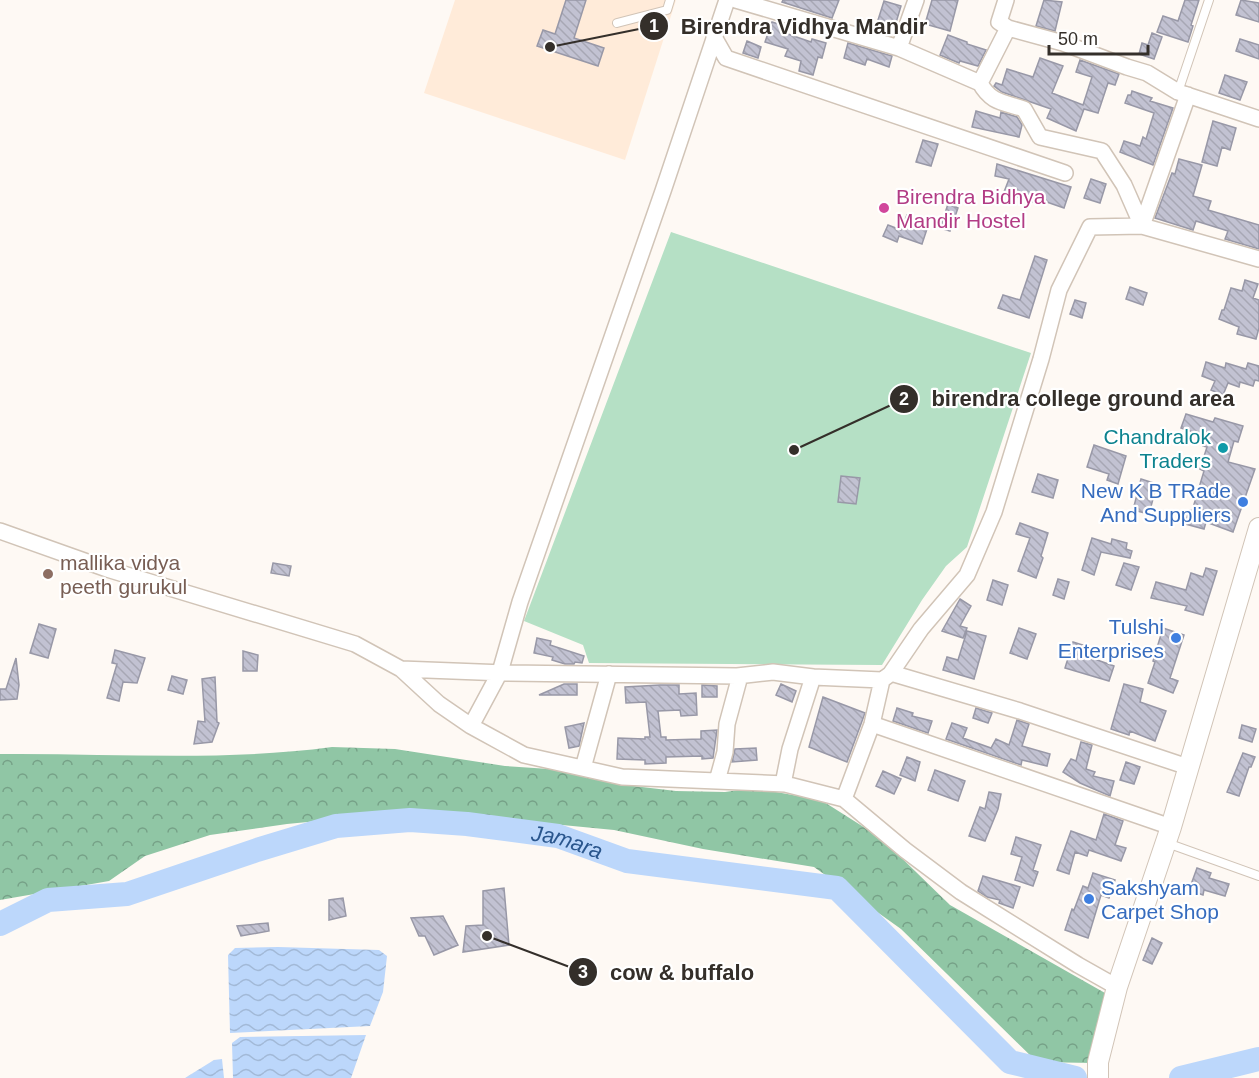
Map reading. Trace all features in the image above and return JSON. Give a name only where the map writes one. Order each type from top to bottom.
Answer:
[{"type":"street","points":[[471,726],[500,672],[520,602],[727,0]]},
{"type":"street","points":[[736,0],[899,48],[980,82],[991,99],[1024,109],[1040,137],[1102,151],[1124,185],[1142,226]]},
{"type":"street","points":[[899,48],[916,0]]},
{"type":"street","points":[[1006,0],[999,22],[1008,28],[1063,43],[1147,73],[1183,94],[1259,119]]},
{"type":"street","points":[[980,82],[1008,28]]},
{"type":"street","points":[[714,37],[726,58],[1065,173]]},
{"type":"street","points":[[1142,226],[1183,94]]},
{"type":"street","points":[[844,799],[872,724],[886,677],[921,629],[967,575],[994,512],[1041,359],[1059,290],[1090,227],[1142,226],[1259,259]]},
{"type":"street","points":[[1098,1070],[1117,987],[1168,835],[1259,528]]},
{"type":"street","points":[[0,531],[107,569],[355,644],[401,669],[439,704],[471,726],[524,755],[622,777],[783,784],[844,799],[961,892],[1117,987]]},
{"type":"street","points":[[401,669],[740,676],[773,672],[813,677],[886,677],[1020,711],[1188,767]]},
{"type":"street","points":[[583,768],[609,674]]},
{"type":"street","points":[[717,781],[725,752],[727,724],[740,676]]},
{"type":"street","points":[[783,784],[790,749],[813,677]]},
{"type":"street","points":[[872,724],[1168,835]]},
{"type":"lane","points":[[617,23],[666,10],[670,0]]},
{"type":"lane","points":[[1183,94],[1209,0]]},
{"type":"lane","points":[[1168,835],[1259,876]]},
{"type":"shaded area","points":[[455,0],[676,0],[625,160],[424,93]]},
{"type":"green space","points":[[671,232],[1031,353],[967,547],[946,566],[882,665],[589,663],[583,645],[524,621]]},
{"type":"green space","points":[[332,747],[395,749],[505,766],[549,769],[625,785],[676,791],[725,792],[753,788],[821,800],[881,838],[950,905],[1105,993],[1093,1063],[1037,1062],[901,929],[814,867],[703,849],[614,830],[460,815],[390,814],[287,824],[210,835],[145,856],[109,881],[0,900],[0,754],[207,756],[290,752]]},
{"type":"water","points":[[235,948],[379,950],[387,956],[383,992],[370,1026],[230,1033],[228,955]]},
{"type":"water","points":[[366,1035],[351,1078],[233,1078],[232,1043],[240,1037]]},
{"type":"water","points":[[222,1059],[224,1078],[185,1078],[214,1060]]},
{"type":"building","points":[[566,0],[586,0],[574,38],[604,48],[598,66],[537,46],[543,30],[555,34]]},
{"type":"building","points":[[783,0],[839,0],[832,18],[782,2]]},
{"type":"building","points":[[932,0],[958,0],[950,31],[925,24]]},
{"type":"building","points":[[1044,0],[1062,2],[1055,31],[1036,26]]},
{"type":"building","points":[[1185,0],[1199,0],[1188,42],[1157,32],[1163,16],[1178,21]]},
{"type":"building","points":[[1241,0],[1259,3],[1259,22],[1236,15]]},
{"type":"building","points":[[884,1],[901,6],[895,26],[878,20]]},
{"type":"building","points":[[772,22],[788,27],[785,33],[811,42],[812,39],[826,43],[822,58],[818,57],[813,75],[799,71],[801,61],[785,56],[788,49],[765,42]]},
{"type":"building","points":[[1152,33],[1162,37],[1154,59],[1139,54],[1142,43],[1148,45]]},
{"type":"building","points":[[948,35],[986,50],[978,66],[960,61],[959,63],[940,55]]},
{"type":"building","points":[[1240,39],[1259,45],[1259,59],[1236,51]]},
{"type":"building","points":[[747,41],[761,47],[758,58],[743,53]]},
{"type":"building","points":[[848,43],[892,56],[889,67],[867,59],[865,65],[844,58]]},
{"type":"building","points":[[1040,58],[1063,66],[1052,93],[1083,105],[1092,77],[1076,72],[1080,60],[1119,74],[1115,85],[1108,83],[1098,113],[1084,109],[1076,131],[1047,118],[1051,109],[1002,92],[994,86],[996,83],[1002,85],[1007,69],[1033,77]]},
{"type":"building","points":[[1225,75],[1247,82],[1240,100],[1219,93]]},
{"type":"building","points":[[1132,91],[1152,98],[1150,101],[1173,108],[1153,165],[1120,152],[1124,141],[1140,146],[1143,137],[1146,139],[1154,113],[1125,103]]},
{"type":"building","points":[[976,111],[1000,118],[1001,112],[1017,117],[1022,125],[1019,137],[972,127]]},
{"type":"building","points":[[1213,121],[1236,128],[1230,150],[1222,147],[1217,166],[1202,162]]},
{"type":"building","points":[[923,140],[938,144],[931,166],[916,162]]},
{"type":"building","points":[[1179,159],[1202,165],[1193,196],[1211,201],[1208,210],[1259,225],[1259,249],[1225,239],[1228,231],[1196,221],[1193,230],[1155,218],[1172,173],[1175,174]]},
{"type":"building","points":[[997,164],[1071,187],[1064,208],[1038,199],[1036,203],[1004,192],[1009,179],[995,176]]},
{"type":"building","points":[[1091,179],[1106,184],[1100,203],[1084,198]]},
{"type":"building","points":[[948,204],[958,208],[950,231],[940,228]]},
{"type":"building","points":[[907,215],[929,223],[922,244],[899,236],[897,242],[883,236],[888,225],[901,230]]},
{"type":"building","points":[[1035,256],[1047,260],[1029,318],[998,308],[1003,295],[1020,300]]},
{"type":"building","points":[[1245,280],[1258,284],[1253,298],[1259,300],[1259,328],[1256,339],[1237,334],[1239,327],[1219,319],[1231,288],[1242,291]]},
{"type":"building","points":[[1130,287],[1147,293],[1143,305],[1126,299]]},
{"type":"building","points":[[1075,300],[1086,303],[1082,318],[1070,314]]},
{"type":"building","points":[[1206,362],[1225,368],[1226,363],[1246,369],[1248,363],[1259,366],[1259,381],[1255,380],[1253,386],[1240,382],[1239,387],[1228,383],[1223,395],[1211,390],[1215,381],[1202,376]]},
{"type":"building","points":[[1186,414],[1213,422],[1215,418],[1243,426],[1238,442],[1234,441],[1228,462],[1255,469],[1233,532],[1206,522],[1204,529],[1185,524],[1189,510],[1192,511],[1204,471],[1200,469],[1207,447],[1203,446],[1205,436],[1181,428]]},
{"type":"building","points":[[1094,445],[1126,456],[1118,484],[1107,480],[1109,474],[1087,467]]},
{"type":"building","points":[[1038,474],[1058,480],[1053,498],[1032,492]]},
{"type":"building","points":[[841,476],[860,478],[856,504],[838,502]]},
{"type":"building","points":[[1141,479],[1157,484],[1149,514],[1133,510]]},
{"type":"building","points":[[1020,523],[1048,533],[1036,578],[1018,571],[1030,538],[1016,534]]},
{"type":"building","points":[[1092,538],[1111,544],[1112,539],[1127,543],[1126,549],[1132,551],[1130,558],[1101,552],[1094,575],[1082,570]]},
{"type":"building","points":[[273,563],[291,566],[289,576],[271,573]]},
{"type":"building","points":[[1124,563],[1139,567],[1131,590],[1116,585]]},
{"type":"building","points":[[1206,568],[1217,571],[1203,615],[1185,610],[1187,606],[1151,598],[1156,582],[1186,590],[1191,573],[1203,577]]},
{"type":"building","points":[[1058,579],[1069,582],[1064,599],[1053,595]]},
{"type":"building","points":[[993,580],[1008,585],[1002,605],[987,600]]},
{"type":"building","points":[[960,599],[971,606],[960,626],[967,628],[963,638],[942,631]]},
{"type":"building","points":[[39,624],[56,629],[48,658],[30,653]]},
{"type":"building","points":[[1019,628],[1036,634],[1027,659],[1010,653]]},
{"type":"building","points":[[1163,628],[1184,635],[1170,678],[1178,681],[1173,693],[1148,683]]},
{"type":"building","points":[[967,631],[986,636],[974,679],[943,670],[947,657],[958,660]]},
{"type":"building","points":[[537,638],[551,641],[550,645],[584,656],[582,663],[565,664],[552,660],[553,657],[534,653]]},
{"type":"building","points":[[1073,642],[1089,647],[1086,656],[1114,666],[1109,681],[1065,668]]},
{"type":"building","points":[[115,650],[145,658],[137,683],[123,682],[119,701],[107,698],[117,664],[112,663]]},
{"type":"building","points":[[243,651],[258,655],[257,671],[243,671]]},
{"type":"building","points":[[16,658],[19,685],[17,699],[0,700],[0,689],[6,689]]},
{"type":"building","points":[[172,676],[187,680],[183,694],[168,690]]},
{"type":"building","points":[[215,677],[217,722],[219,723],[212,742],[194,744],[198,721],[205,722],[202,679]]},
{"type":"building","points":[[564,684],[577,684],[577,695],[539,695]]},
{"type":"building","points":[[781,684],[796,691],[792,702],[776,695]]},
{"type":"building","points":[[1124,684],[1143,689],[1140,702],[1166,711],[1155,741],[1130,731],[1129,735],[1111,729]]},
{"type":"building","points":[[679,685],[679,694],[696,693],[697,715],[681,716],[680,710],[658,711],[661,737],[666,737],[666,740],[701,739],[701,731],[717,730],[713,758],[666,757],[666,763],[645,764],[645,760],[617,759],[618,738],[645,739],[645,737],[650,737],[646,702],[626,703],[625,687]]},
{"type":"building","points":[[702,685],[717,686],[717,697],[702,697]]},
{"type":"building","points":[[823,697],[865,713],[847,762],[809,747]]},
{"type":"building","points":[[897,708],[913,713],[912,716],[932,721],[928,733],[893,721]]},
{"type":"building","points":[[976,708],[992,713],[988,723],[973,718]]},
{"type":"building","points":[[1017,720],[1029,724],[1022,746],[1050,754],[1047,766],[1022,760],[1021,765],[946,739],[952,723],[967,728],[963,738],[991,748],[996,739],[1009,745]]},
{"type":"building","points":[[584,723],[579,746],[569,748],[565,727]]},
{"type":"building","points":[[1242,725],[1256,729],[1252,742],[1239,738]]},
{"type":"building","points":[[1081,742],[1092,745],[1086,769],[1095,772],[1093,776],[1114,781],[1110,796],[1080,783],[1063,772],[1071,759],[1076,761]]},
{"type":"building","points":[[756,748],[757,760],[732,762],[735,749]]},
{"type":"building","points":[[1243,753],[1255,757],[1239,796],[1227,792]]},
{"type":"building","points":[[907,757],[920,762],[915,781],[900,775]]},
{"type":"building","points":[[1126,762],[1140,767],[1134,784],[1120,780]]},
{"type":"building","points":[[935,770],[965,781],[958,801],[928,790]]},
{"type":"building","points":[[883,771],[901,779],[894,794],[876,786]]},
{"type":"building","points":[[989,792],[1001,794],[998,809],[985,841],[969,836],[980,807],[985,809]]},
{"type":"building","points":[[1104,814],[1123,821],[1115,845],[1126,848],[1121,861],[1089,850],[1087,856],[1075,852],[1069,874],[1057,870],[1071,831],[1096,840]]},
{"type":"building","points":[[1016,837],[1041,845],[1033,870],[1038,872],[1033,886],[1015,880],[1022,857],[1011,854]]},
{"type":"building","points":[[1197,868],[1211,873],[1209,878],[1229,884],[1225,896],[1204,890],[1203,895],[1189,890]]},
{"type":"building","points":[[1093,873],[1115,880],[1109,898],[1101,895],[1088,938],[1065,930],[1083,886],[1088,888]]},
{"type":"building","points":[[983,876],[1020,887],[1013,908],[978,891]]},
{"type":"building","points":[[504,888],[509,945],[463,952],[466,926],[483,925],[483,891]]},
{"type":"building","points":[[343,898],[346,916],[329,920],[329,900]]},
{"type":"building","points":[[443,916],[458,945],[434,955],[425,936],[419,936],[411,918]]},
{"type":"building","points":[[268,923],[269,931],[241,936],[237,926]]},
{"type":"building","points":[[1152,938],[1162,943],[1152,964],[1143,960]]},
{"type":"waterway","name":"Jamara","points":[[0,924],[48,900],[127,894],[336,826],[410,820],[467,824],[558,836],[627,861],[837,888],[1010,1062],[1075,1078]]},
{"type":"waterway","name":"Jamara","points":[[1181,1078],[1259,1059]]},
{"type":"place","name":"Birendra Vidhya Mandir","points":[[550,47]]},
{"type":"place","name":"Birendra Bidhya Mandir Hostel","points":[[884,208]]},
{"type":"place","name":"Chandralok Traders","points":[[1223,448]]},
{"type":"place","name":"birendra college ground area","points":[[794,450]]},
{"type":"place","name":"New K B TRade And Suppliers","points":[[1243,502]]},
{"type":"place","name":"mallika vidya peeth gurukul","points":[[48,574]]},
{"type":"place","name":"Tulshi Enterprises","points":[[1176,638]]},
{"type":"place","name":"Sakshyam Carpet Shop","points":[[1089,899]]},
{"type":"place","name":"cow & buffalo","points":[[487,936]]}]
